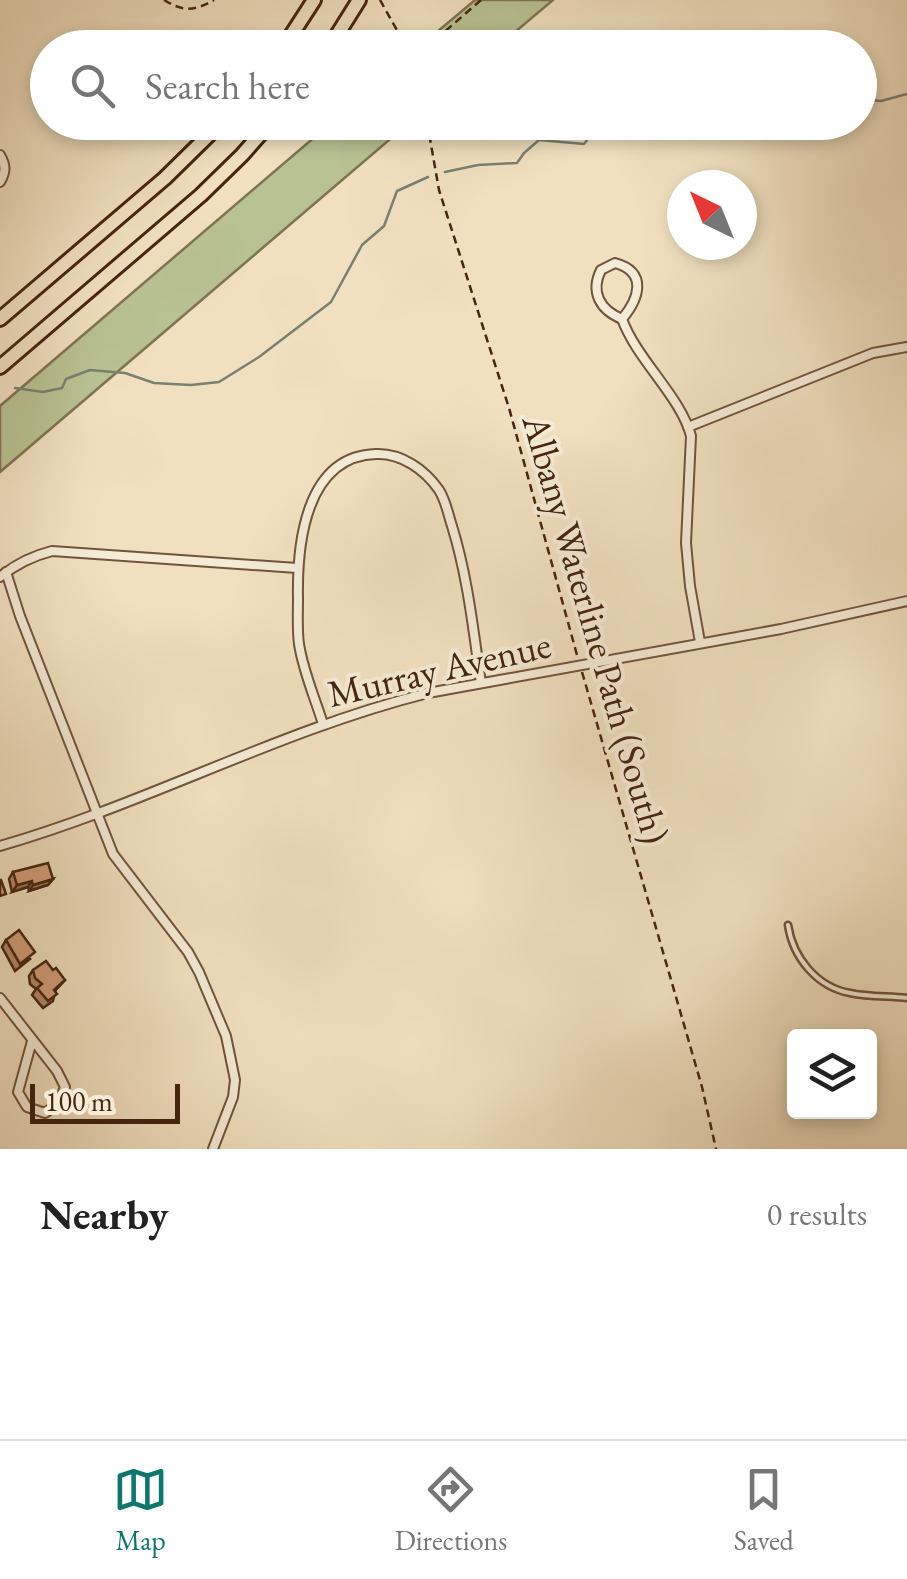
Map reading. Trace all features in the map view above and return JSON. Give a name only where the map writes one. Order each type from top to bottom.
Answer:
[{"type":"main road","points":[[294,30],[314,0]]},
{"type":"main road","points":[[340,30],[359,0]]},
{"type":"main road","points":[[0,318],[165,178],[204,140]]},
{"type":"main road","points":[[0,367],[201,195],[255,140]]},
{"type":"street","points":[[0,155],[5,174],[0,182]]},
{"type":"street","points":[[622,319],[635,301],[638,282],[630,269],[615,262],[602,270],[597,294],[606,310],[622,319],[632,343],[688,428],[691,450],[686,544],[700,642]]},
{"type":"street","points":[[688,428],[873,353],[907,347]]},
{"type":"street","points":[[324,724],[299,644],[297,568],[314,496],[333,472],[353,459],[387,454],[416,466],[444,501],[465,567],[481,683]]},
{"type":"street","points":[[213,1149],[233,1097],[235,1080],[226,1036],[188,952],[118,862],[3,575],[36,555],[52,552],[297,568]]},
{"type":"street","name":"Murray Avenue","points":[[0,846],[371,707],[907,601]]},
{"type":"street","points":[[0,998],[56,1071],[66,1087],[59,1103],[45,1114],[27,1107],[18,1092],[32,1041]]},
{"type":"lane","points":[[788,925],[798,957],[836,990],[907,998]]},
{"type":"path","points":[[164,0],[183,10],[201,8],[214,0]]},
{"type":"path","points":[[380,0],[397,30]]},
{"type":"path","points":[[447,30],[481,0]]},
{"type":"path","name":"Albany Waterline Path (South)","points":[[430,140],[439,190],[508,408],[702,1088],[716,1149]]},
{"type":"green space","points":[[475,0],[553,0],[517,30],[439,30]]},
{"type":"green space","points":[[311,140],[389,140],[0,472],[0,406]]},
{"type":"building","points":[[48,863],[53,879],[17,885],[13,872]]},
{"type":"building","points":[[19,930],[35,952],[20,964],[6,940]]},
{"type":"building","points":[[46,961],[65,980],[48,1001],[37,988],[42,984],[33,970]]},
{"type":"waterway","points":[[877,101],[907,94]]},
{"type":"waterway","points":[[445,172],[517,163],[539,140]]},
{"type":"waterway","points":[[539,140],[584,144],[587,140]]},
{"type":"waterway","points":[[15,388],[43,392],[62,388],[66,379],[90,370],[125,373],[154,383],[219,382],[331,302],[362,245],[384,226],[397,191],[428,177]]}]
